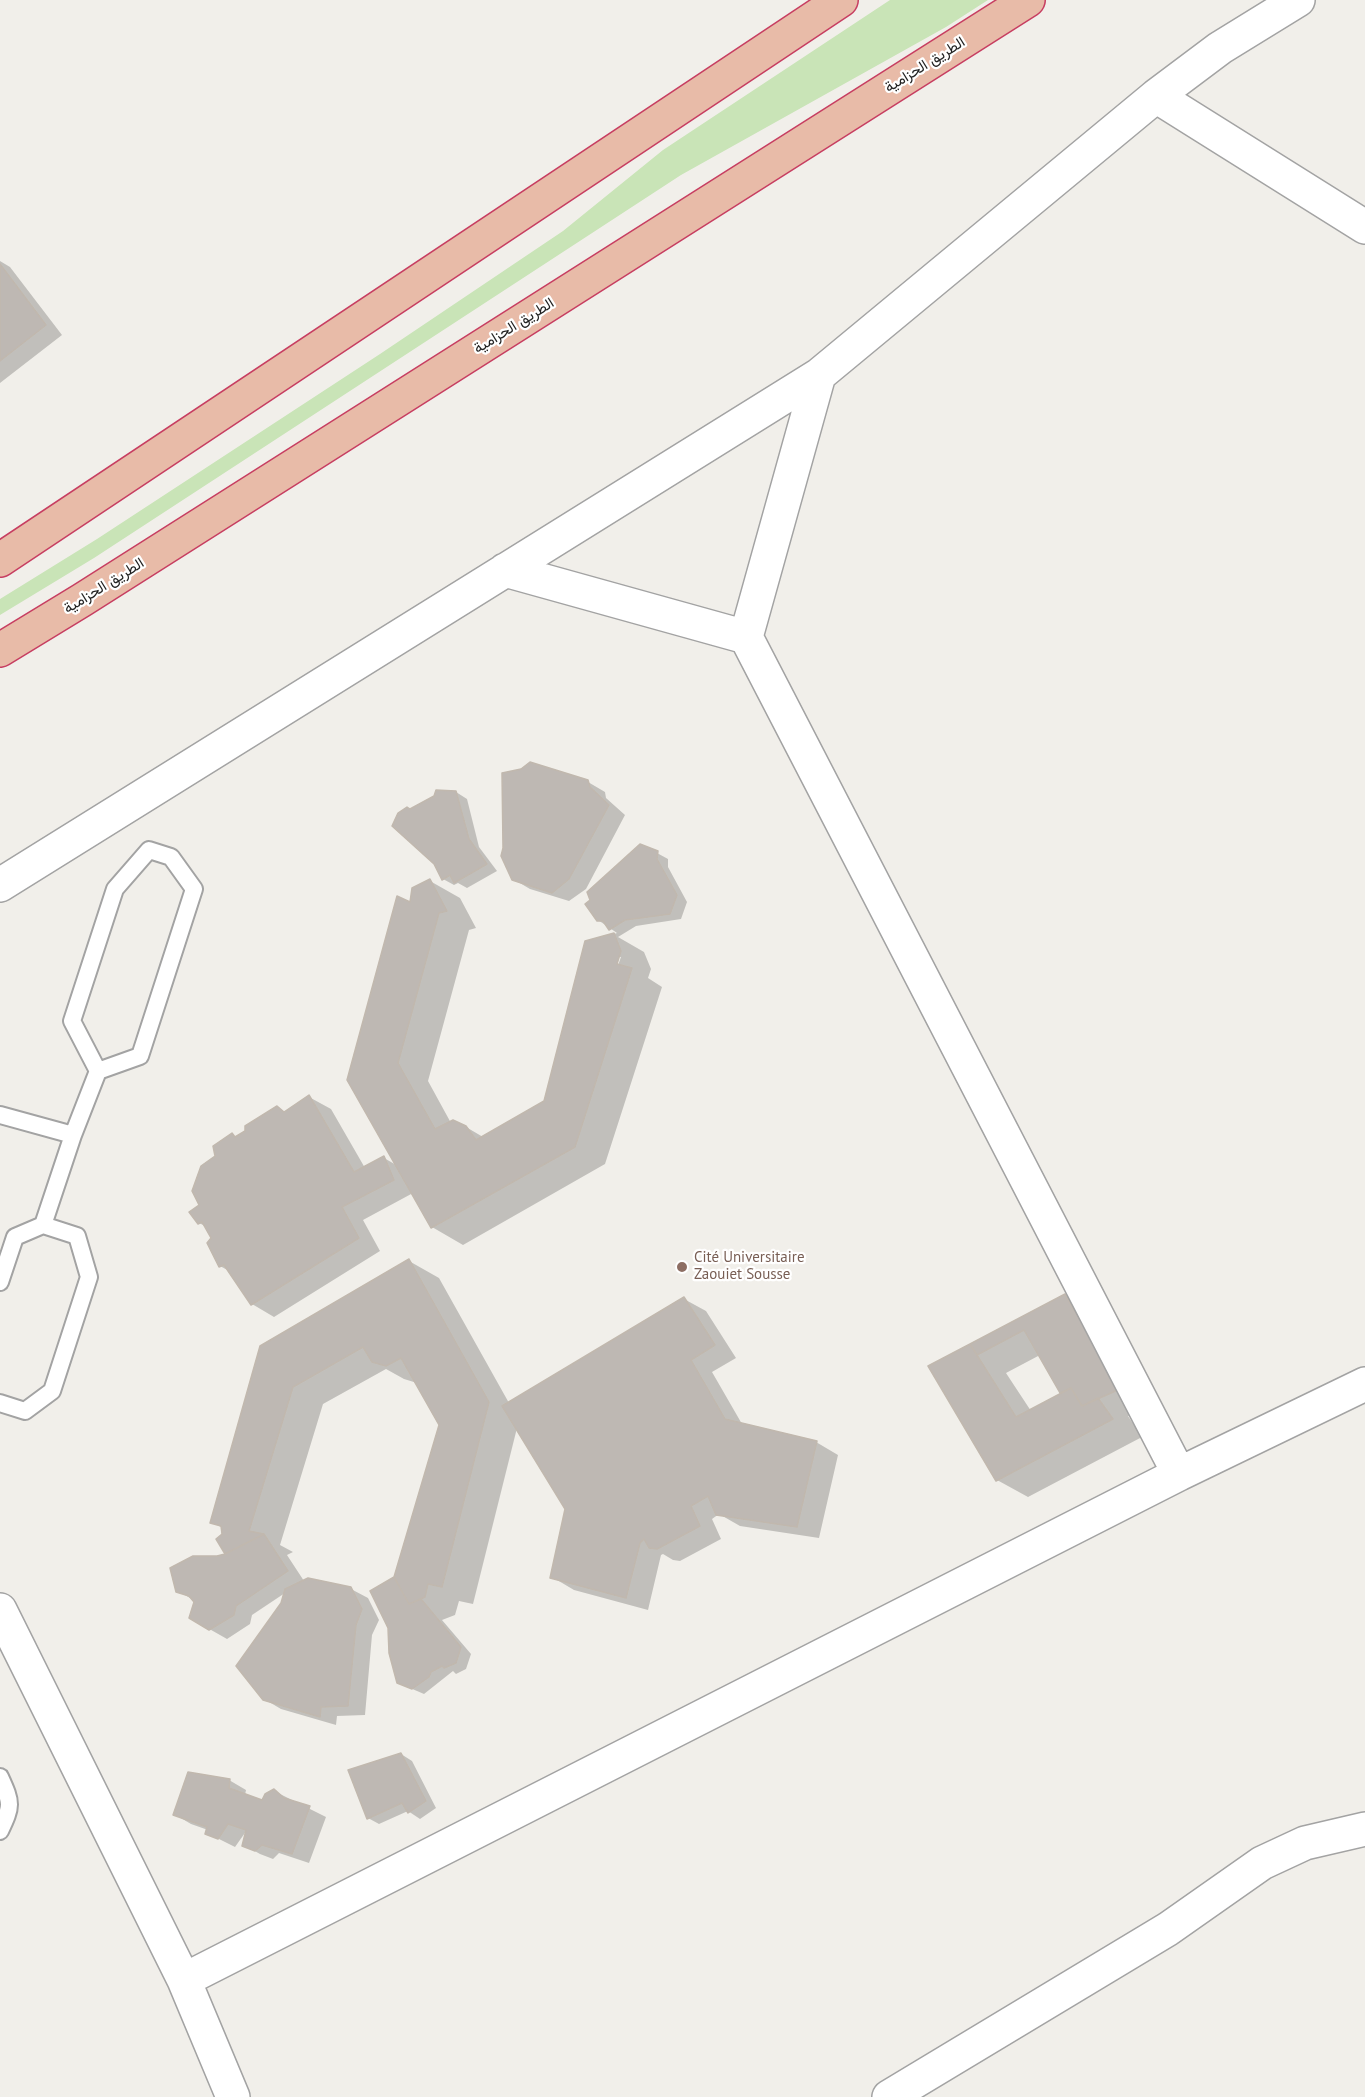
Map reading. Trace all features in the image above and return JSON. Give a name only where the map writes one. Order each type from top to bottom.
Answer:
[{"type":"highway","points":[[0,560],[841,0]]},
{"type":"highway","name":"الطريق الحزامية","points":[[0,650],[1028,0]]},
{"type":"highway","points":[[0,554],[37,535]]},
{"type":"highway","points":[[0,664],[82,600]]},
{"type":"street","points":[[0,885],[819,375],[1156,96],[1220,48],[1298,0]]},
{"type":"street","points":[[1156,96],[1365,227]]},
{"type":"street","points":[[819,375],[746,637],[1179,1474]]},
{"type":"street","points":[[505,570],[746,637]]},
{"type":"street","points":[[184,1980],[1179,1474],[1365,1384]]},
{"type":"street","points":[[0,1610],[184,1980],[233,2097]]},
{"type":"street","points":[[889,2097],[1168,1929],[1262,1863],[1305,1843],[1365,1829]]},
{"type":"lane","points":[[43,1225],[73,1135],[98,1071],[72,1021],[115,889],[149,850],[171,857],[194,889],[140,1056],[98,1071]]},
{"type":"lane","points":[[0,1115],[73,1135]]},
{"type":"lane","points":[[0,1282],[15,1237],[43,1225],[77,1236],[89,1277],[52,1391],[25,1412],[0,1403]]},
{"type":"lane","points":[[0,1777],[11,1809],[0,1831]]},
{"type":"green space","points":[[890,0],[988,0],[946,27],[681,175],[94,558],[0,615],[0,599],[97,539],[563,231],[663,150]]},
{"type":"building","points":[[0,264],[46,325],[0,361]]},
{"type":"building","points":[[530,762],[588,780],[590,787],[609,805],[569,879],[552,893],[512,880],[501,856],[503,848],[502,773],[521,769]]},
{"type":"building","points":[[436,790],[456,791],[469,839],[487,864],[454,883],[450,875],[442,880],[434,864],[392,826],[398,813],[434,796]]},
{"type":"building","points":[[640,844],[658,851],[657,859],[677,895],[670,914],[625,920],[609,930],[603,921],[597,921],[585,904],[590,900],[587,892]]},
{"type":"building","points":[[430,879],[447,911],[439,913],[398,1063],[435,1129],[453,1120],[466,1126],[476,1140],[544,1101],[585,941],[614,933],[621,951],[617,964],[632,968],[575,1147],[431,1228],[347,1080],[397,896],[410,902],[412,888]]},
{"type":"building","points":[[309,1095],[354,1172],[384,1156],[394,1180],[342,1207],[359,1238],[251,1305],[224,1265],[219,1267],[207,1243],[211,1238],[202,1222],[198,1224],[189,1212],[199,1205],[192,1191],[201,1166],[215,1156],[213,1146],[232,1133],[235,1137],[245,1131],[245,1126],[277,1106],[284,1112]]},
{"type":"building","points":[[409,1259],[489,1402],[442,1587],[428,1584],[425,1597],[409,1604],[394,1577],[439,1425],[401,1358],[386,1366],[372,1362],[363,1347],[293,1387],[249,1531],[264,1534],[225,1554],[216,1539],[222,1534],[221,1526],[210,1523],[260,1346]]},
{"type":"building","points":[[1065,1294],[1120,1389],[1082,1406],[1071,1388],[1060,1393],[1024,1330],[977,1355],[970,1344]]},
{"type":"building","points":[[684,1297],[715,1345],[691,1360],[725,1419],[817,1441],[797,1527],[716,1515],[708,1496],[691,1506],[700,1526],[657,1549],[649,1548],[644,1539],[640,1543],[626,1598],[550,1578],[565,1509],[502,1406]]},
{"type":"building","points":[[970,1344],[1016,1417],[1071,1388],[1082,1406],[1098,1398],[1113,1419],[996,1481],[928,1366]]},
{"type":"building","points":[[264,1534],[288,1571],[236,1606],[234,1615],[209,1630],[189,1618],[194,1602],[189,1596],[176,1592],[170,1568],[193,1556],[225,1554]]},
{"type":"building","points":[[394,1577],[409,1604],[421,1599],[461,1647],[456,1663],[444,1668],[442,1666],[431,1672],[429,1677],[412,1689],[397,1683],[389,1653],[388,1628],[370,1591]]},
{"type":"building","points":[[308,1578],[351,1587],[362,1609],[356,1625],[348,1706],[321,1707],[320,1717],[263,1700],[236,1666],[281,1603],[285,1589]]},
{"type":"building","points":[[401,1753],[426,1801],[408,1813],[402,1803],[367,1819],[348,1770]]},
{"type":"building","points":[[188,1772],[230,1779],[229,1788],[262,1800],[265,1794],[274,1789],[284,1798],[310,1806],[292,1854],[262,1845],[255,1851],[242,1846],[246,1830],[228,1824],[218,1839],[205,1834],[207,1827],[173,1815]]},
{"type":"place","name":"Cité Universitaire Zaouiet Sousse","points":[[682,1267]]}]
